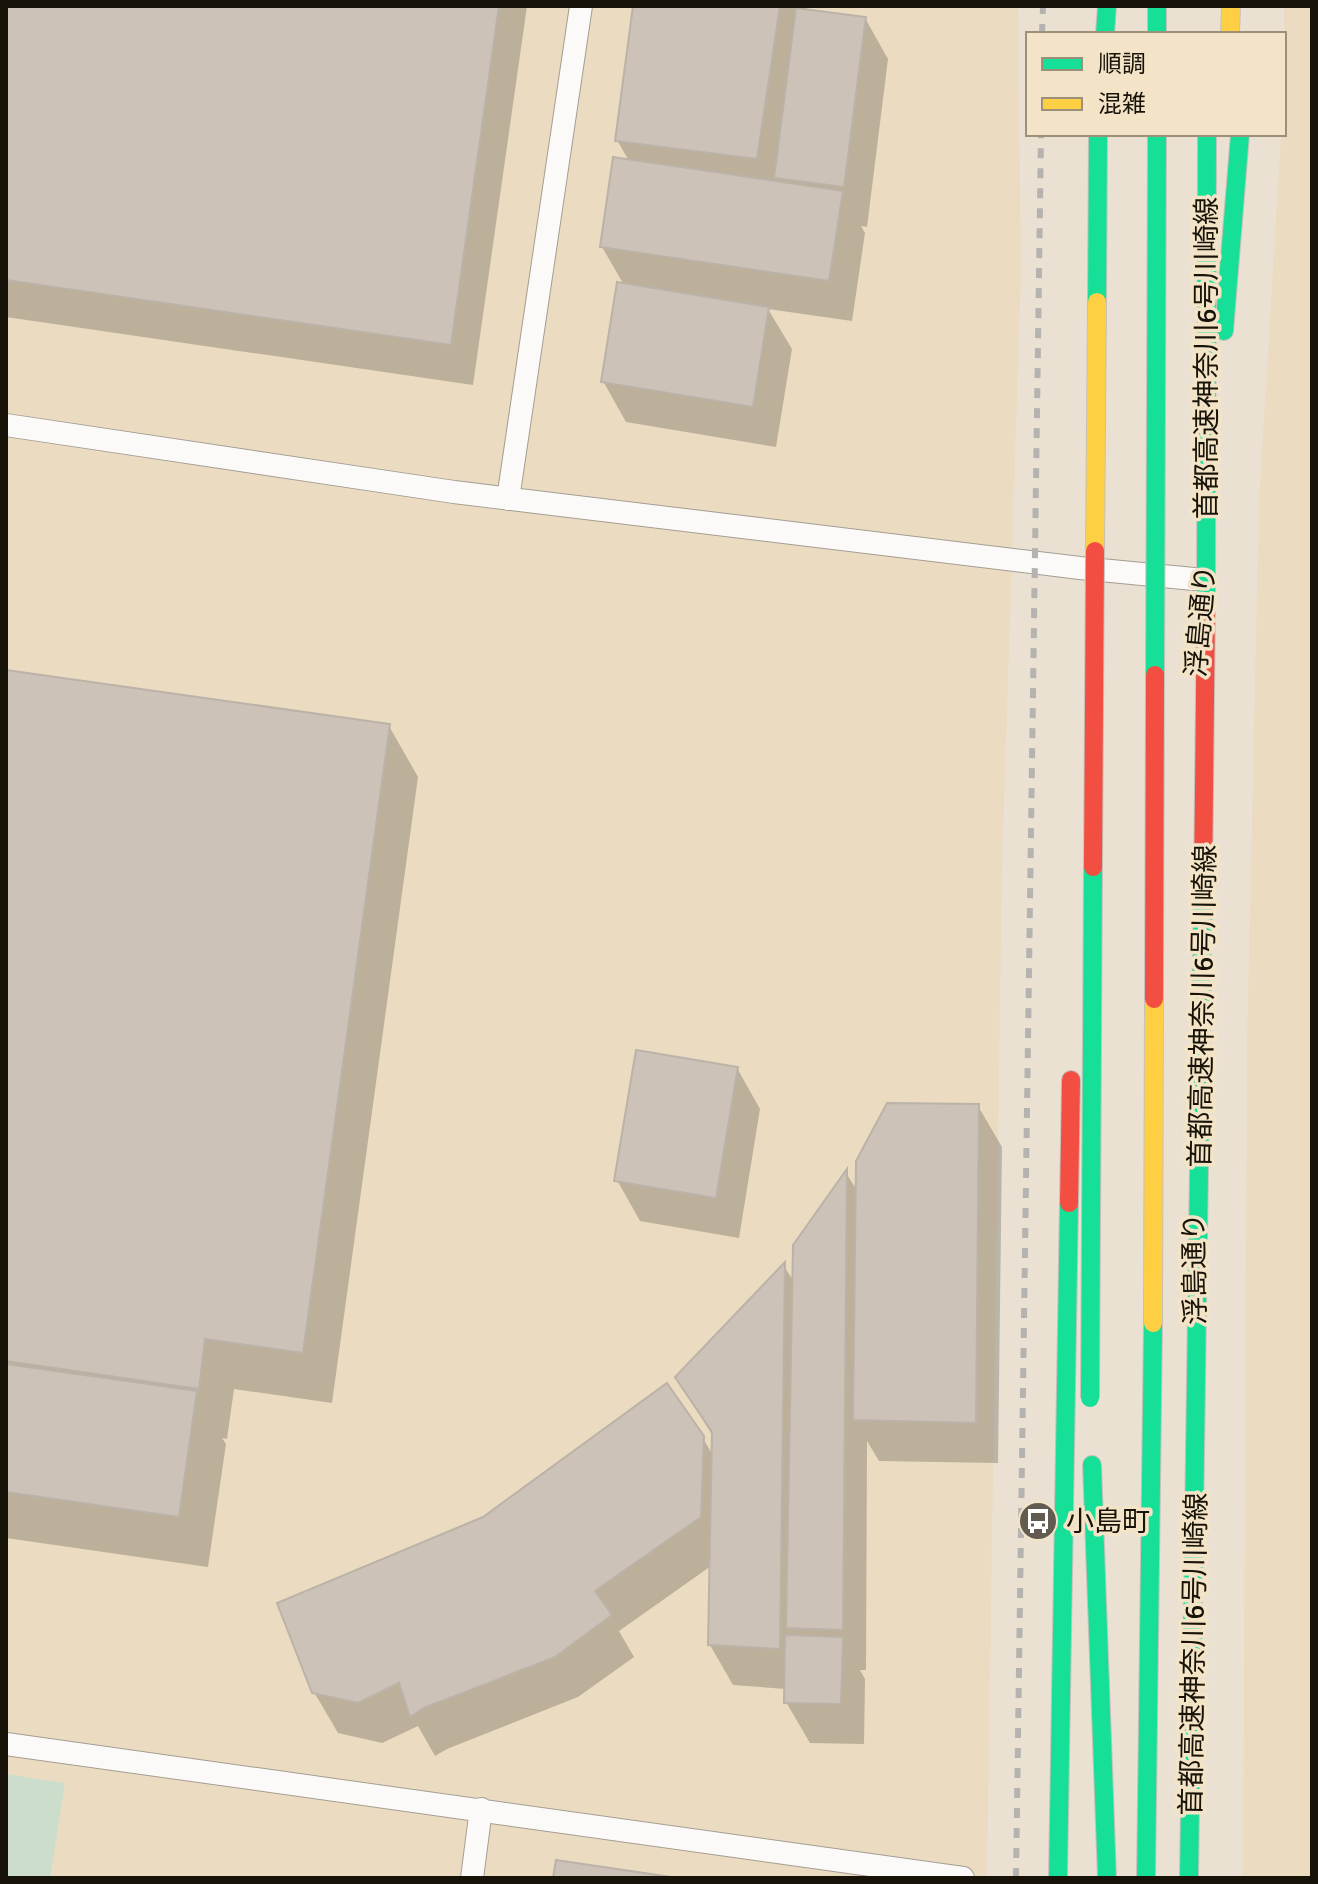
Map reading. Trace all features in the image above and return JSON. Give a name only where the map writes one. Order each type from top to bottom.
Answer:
[{"type":"highway","points":[[1099,6],[1099,32]]},
{"type":"highway","points":[[1105,32],[1107,6]]},
{"type":"highway","points":[[1157,6],[1157,32]]},
{"type":"highway","points":[[1230,32],[1231,6]]},
{"type":"highway","points":[[1243,32],[1244,6]]},
{"type":"highway","points":[[1075,790],[1080,568],[1100,136]]},
{"type":"highway","points":[[1091,1414],[1100,136]]},
{"type":"highway","name":"首都高速神奈川6号川崎線","points":[[1146,1878],[1154,1390],[1157,136]]},
{"type":"highway","name":"首都高速神奈川6号川崎線","points":[[1189,1878],[1205,762],[1207,136]]},
{"type":"highway","points":[[1205,762],[1227,136]]},
{"type":"highway","name":"浮島通り","points":[[1200,1878],[1189,763],[1240,136]]},
{"type":"highway","points":[[1058,1878],[1071,1058]]},
{"type":"highway","points":[[1092,1446],[1107,1878]]},
{"type":"lane","points":[[508,499],[581,6]]},
{"type":"lane","points":[[6,425],[508,499],[1080,568],[1204,580]]},
{"type":"lane","points":[[6,1744],[950,1877]]},
{"type":"lane","points":[[472,1878],[481,1809]]},
{"type":"shaded area","points":[[6,6],[1018,6],[1021,273],[1002,871],[987,1878],[6,1878]]},
{"type":"shaded area","points":[[1284,6],[1312,6],[1312,1878],[1243,1878],[1247,1041],[1259,501],[1281,136],[1286,136]]},
{"type":"green space","points":[[6,1774],[65,1783],[50,1878],[6,1878]]},
{"type":"building","points":[[6,6],[499,6],[451,345],[6,280]]},
{"type":"building","points":[[633,6],[780,6],[757,159],[615,141]]},
{"type":"building","points":[[796,8],[866,17],[844,187],[774,178]]},
{"type":"building","points":[[613,157],[843,191],[829,281],[600,247]]},
{"type":"building","points":[[617,282],[769,307],[753,407],[601,382]]},
{"type":"building","points":[[6,670],[390,724],[303,1353],[205,1339],[199,1389],[6,1361]]},
{"type":"building","points":[[636,1050],[738,1067],[716,1198],[614,1181]]},
{"type":"building","points":[[887,1103],[979,1104],[976,1423],[853,1420],[856,1161]]},
{"type":"building","points":[[847,1169],[843,1630],[786,1628],[793,1245]]},
{"type":"building","points":[[785,1262],[780,1649],[708,1645],[712,1432],[675,1377]]},
{"type":"building","points":[[6,1364],[197,1391],[179,1517],[6,1492]]},
{"type":"building","points":[[667,1383],[704,1436],[701,1517],[595,1591],[612,1615],[555,1657],[424,1708],[410,1717],[399,1683],[358,1703],[312,1693],[277,1603],[483,1517]]},
{"type":"building","points":[[785,1635],[843,1637],[841,1704],[784,1703]]},
{"type":"building","points":[[556,1860],[678,1878],[553,1878]]},
{"type":"railway","points":[[1042,32],[1043,6]]},
{"type":"railway","points":[[1016,1878],[1041,136]]},
{"type":"traffic: fast","points":[[1105,32],[1107,6]]},
{"type":"traffic: fast","points":[[1157,6],[1157,32]]},
{"type":"traffic: fast","points":[[1097,302],[1098,136]]},
{"type":"traffic: fast","points":[[1155,675],[1157,136]]},
{"type":"traffic: fast","points":[[1206,603],[1207,136]]},
{"type":"traffic: fast","points":[[1224,331],[1240,136]]},
{"type":"traffic: fast","points":[[1090,1398],[1093,867]]},
{"type":"traffic: fast","points":[[1189,1878],[1203,884]]},
{"type":"traffic: fast","points":[[1058,1878],[1069,1203]]},
{"type":"traffic: fast","points":[[1146,1878],[1153,1323]]},
{"type":"traffic: fast","points":[[1092,1465],[1107,1878]]},
{"type":"traffic: slow","points":[[1230,32],[1231,6]]},
{"type":"traffic: slow","points":[[1095,551],[1097,302]]},
{"type":"traffic: slow","points":[[1153,1323],[1154,999]]},
{"type":"traffic: jam","points":[[1093,867],[1095,551]]},
{"type":"traffic: jam","points":[[1203,884],[1206,603]]},
{"type":"traffic: jam","points":[[1154,999],[1155,675]]},
{"type":"traffic: jam","points":[[1069,1203],[1071,1080]]},
{"type":"place","name":"小島町","points":[[1038,1521]]}]
